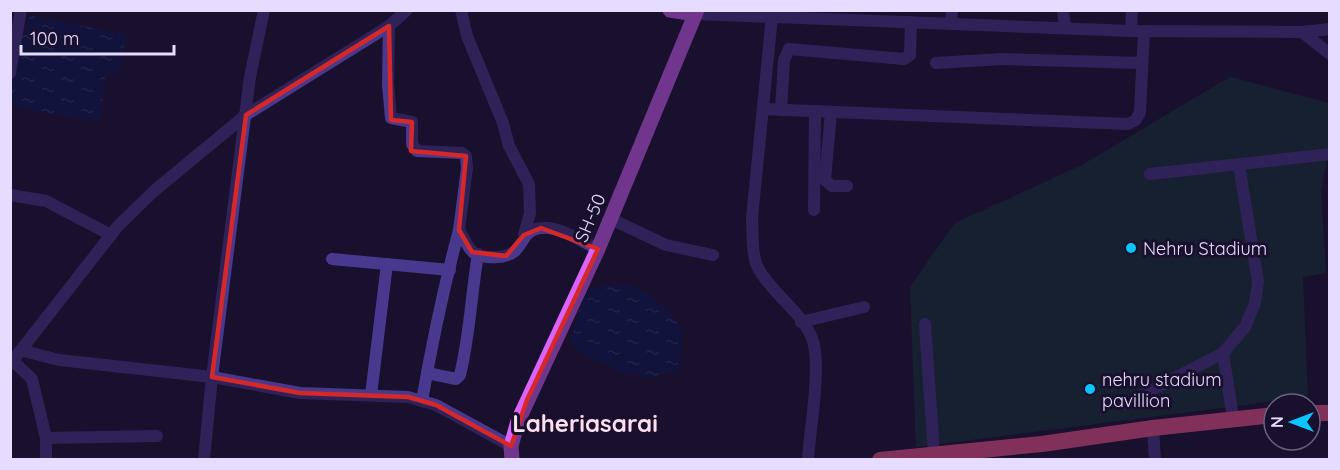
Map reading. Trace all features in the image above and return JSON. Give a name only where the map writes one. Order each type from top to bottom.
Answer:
[{"type":"highway","points":[[880,459],[1042,444],[1262,416]]},
{"type":"main road","points":[[670,10],[696,12]]},
{"type":"main road","name":"SH-50","points":[[512,453],[527,400],[598,249],[696,12]]},
{"type":"street","points":[[10,73],[21,10]]},
{"type":"street","points":[[204,459],[212,377],[250,77],[264,10]]},
{"type":"street","points":[[46,459],[46,438],[32,379],[11,363],[24,351],[111,235],[154,191],[246,115],[389,26],[407,10]]},
{"type":"street","points":[[459,230],[472,252],[506,256],[515,251],[524,235],[530,213],[529,184],[508,146],[503,123],[467,36],[462,10]]},
{"type":"street","points":[[951,24],[952,10]]},
{"type":"street","points":[[1063,10],[1065,28]]},
{"type":"street","points":[[1131,31],[1132,10]]},
{"type":"street","points":[[696,12],[1131,31],[1302,32],[1329,29]]},
{"type":"street","points":[[772,16],[752,218],[755,260],[758,268],[801,322],[813,344],[815,359],[808,459]]},
{"type":"street","points":[[782,110],[783,60],[789,49],[904,58],[910,56],[911,22]]},
{"type":"street","points":[[389,26],[388,86],[391,118],[412,122],[414,150],[462,153],[466,156],[467,168],[459,230],[436,320],[422,401]]},
{"type":"street","points":[[763,109],[1128,124],[1137,120],[1140,112],[1144,31]]},
{"type":"street","points":[[1302,32],[1329,54]]},
{"type":"street","points":[[936,63],[1002,58],[1142,63]]},
{"type":"street","points":[[814,210],[815,111]]},
{"type":"street","points":[[831,112],[825,180],[832,186],[847,186]]},
{"type":"street","points":[[1150,174],[1329,154]]},
{"type":"street","points":[[1125,404],[1223,353],[1245,327],[1255,303],[1258,282],[1239,165]]},
{"type":"street","points":[[10,195],[46,201],[111,235]]},
{"type":"street","points":[[611,219],[666,245],[713,255]]},
{"type":"street","points":[[524,235],[541,228],[550,229],[598,249]]},
{"type":"street","points":[[427,373],[450,380],[460,375],[470,336],[469,309],[478,254]]},
{"type":"street","points":[[332,259],[450,270]]},
{"type":"street","points":[[371,395],[387,264]]},
{"type":"street","points":[[801,322],[864,307]]},
{"type":"street","points":[[925,324],[933,454]]},
{"type":"street","points":[[24,351],[59,360],[212,377],[300,393],[395,395],[436,405],[512,453]]},
{"type":"street","points":[[1223,353],[1233,418]]},
{"type":"street","points":[[1153,428],[1155,459]]},
{"type":"street","points":[[46,438],[157,436]]},
{"type":"highlighted area","points":[[389,26],[391,120],[412,122],[411,151],[466,156],[459,230],[472,252],[506,256],[524,235],[541,228],[598,249],[527,400],[511,446],[436,405],[408,397],[300,393],[212,377],[246,115]]},
{"type":"green space","name":"Nehru Stadium","points":[[1230,77],[1329,103],[1329,147],[1321,190],[1326,273],[1303,277],[1308,392],[1262,392],[1262,403],[916,447],[910,287],[955,223],[1082,165]]},
{"type":"water","points":[[30,15],[127,35],[118,74],[106,74],[100,123],[11,106],[16,60]]},
{"type":"water","points":[[624,284],[637,288],[654,298],[669,311],[680,327],[682,335],[679,358],[681,366],[678,370],[644,379],[622,373],[590,358],[574,346],[570,341],[586,289]]},
{"type":"place","name":"Nehru Stadium","points":[[1131,248]]},
{"type":"place","name":"nehru stadium pavillion","points":[[1090,389]]},
{"type":"district","name":"Laheriasarai","points":[[585,423]]}]
